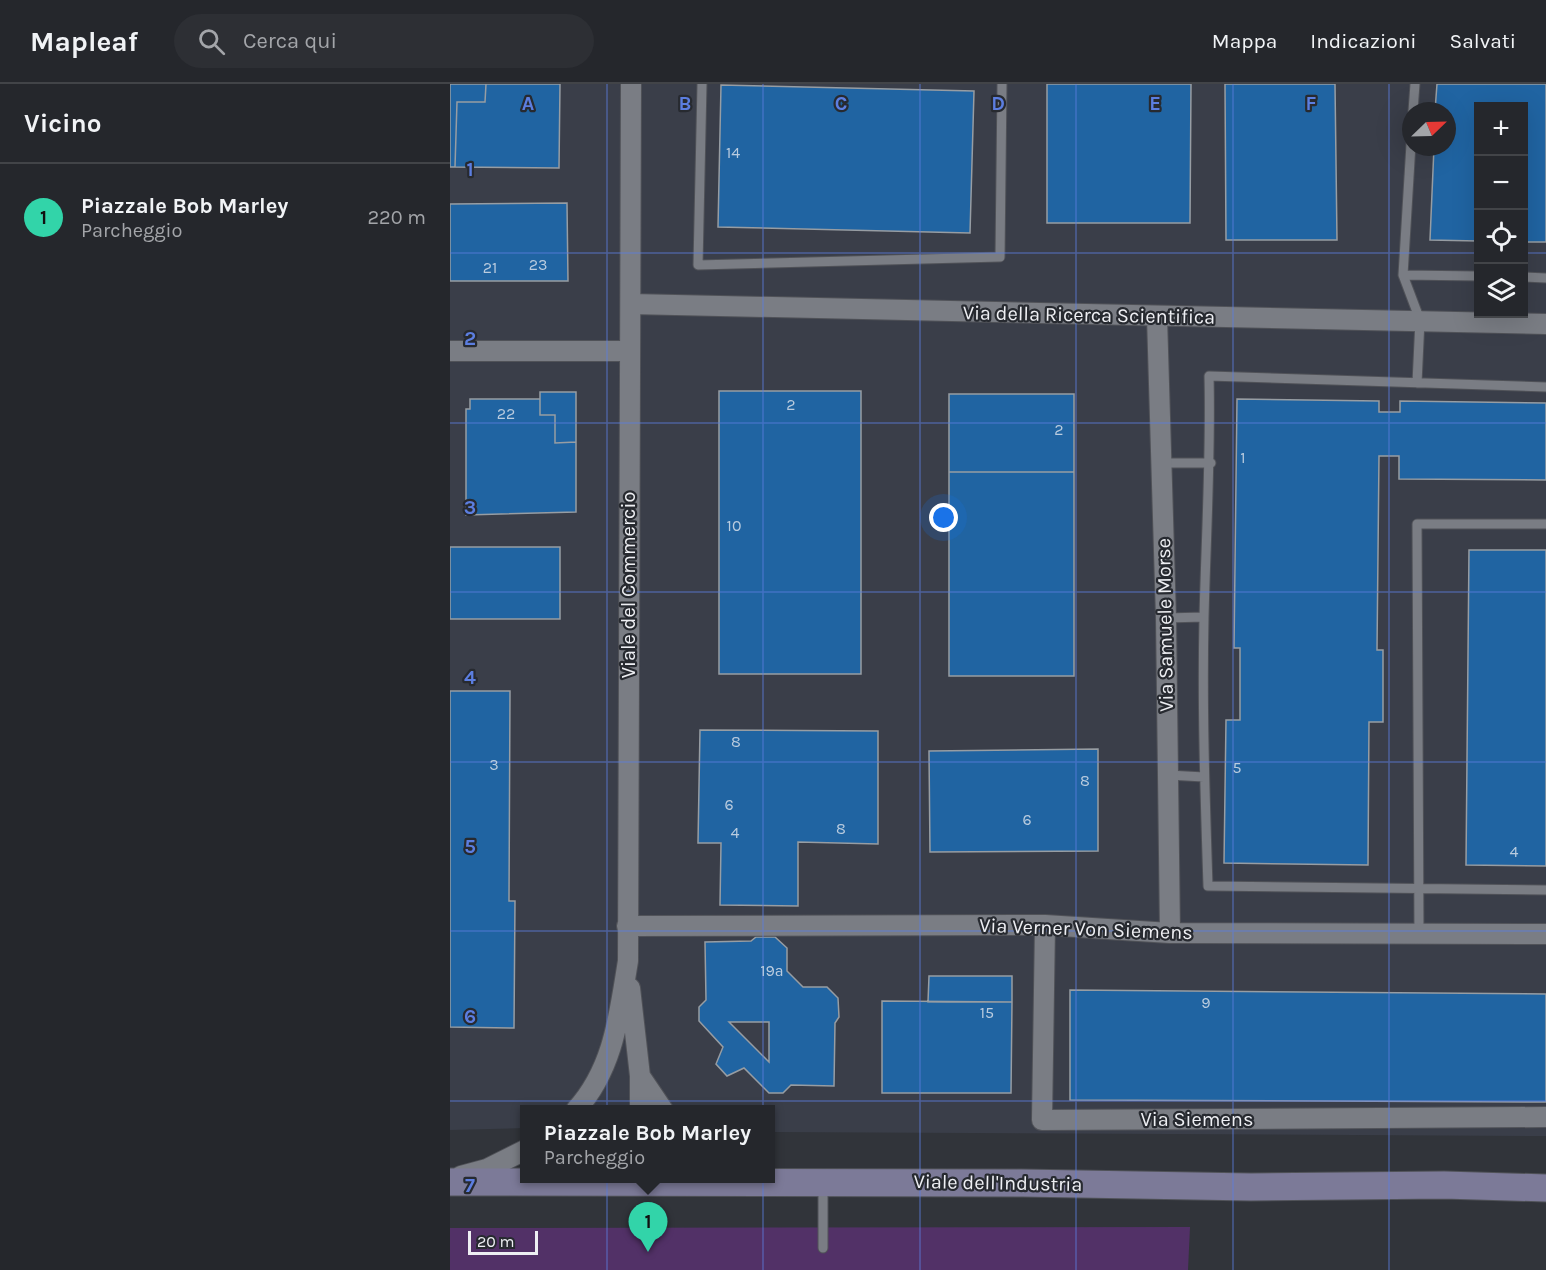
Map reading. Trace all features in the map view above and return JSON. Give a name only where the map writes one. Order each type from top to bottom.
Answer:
[{"type":"street","name":"Viale del Commercio","points":[[597,1082],[618,1025],[628,961],[631,84]]},
{"type":"street","name":"Via della Ricerca Scientifica","points":[[631,304],[1546,324]]},
{"type":"street","name":"Via Samuele Morse","points":[[1157,317],[1166,618],[1170,933]]},
{"type":"street","points":[[450,351],[629,351]]},
{"type":"street","name":"Via Verner Von Siemens","points":[[627,926],[1045,925],[1170,933],[1546,934]]},
{"type":"street","name":"Via Siemens","points":[[1045,925],[1042,1120],[1546,1117]]},
{"type":"street","points":[[628,961],[640,1076],[640,1105]]},
{"type":"street","points":[[640,1076],[660,1105]]},
{"type":"street","points":[[580,1105],[597,1082]]},
{"type":"street","points":[[593,1105],[597,1082]]},
{"type":"street","points":[[450,1180],[487,1169],[520,1152]]},
{"type":"street","name":"Viale dell'Industria","points":[[450,1180],[520,1180]]},
{"type":"street","name":"Viale dell'Industria","points":[[775,1180],[1546,1188]]},
{"type":"lane","points":[[702,84],[698,265],[1000,257],[1002,84]]},
{"type":"lane","points":[[1414,102],[1415,84]]},
{"type":"lane","points":[[1410,156],[1403,275],[1420,320],[1417,383]]},
{"type":"lane","points":[[1403,275],[1474,276]]},
{"type":"lane","points":[[1528,277],[1546,278]]},
{"type":"lane","points":[[1546,387],[1209,376],[1211,463],[1204,617],[1204,777],[1208,886],[1546,890]]},
{"type":"lane","points":[[1160,463],[1211,463]]},
{"type":"lane","points":[[1419,934],[1417,524],[1546,524]]},
{"type":"lane","points":[[1166,618],[1204,617]]},
{"type":"lane","points":[[1168,775],[1204,777]]},
{"type":"lane","points":[[823,1182],[823,1248]]},
{"type":"shaded area","points":[[450,84],[1546,84],[1546,1136],[775,1132],[775,1105],[520,1105],[520,1128],[450,1130]]},
{"type":"shaded area","points":[[1190,1227],[1188,1270],[450,1270],[450,1228]]},
{"type":"building","points":[[450,84],[486,84],[485,102],[457,102],[455,167],[450,167]]},
{"type":"building","points":[[486,84],[560,84],[559,168],[455,167],[457,102],[485,102]]},
{"type":"building","points":[[1047,84],[1191,84],[1190,223],[1047,223]]},
{"type":"building","points":[[1225,84],[1335,84],[1337,240],[1226,240]]},
{"type":"building","points":[[1437,84],[1546,84],[1546,242],[1528,242],[1528,102],[1474,102],[1474,241],[1430,240],[1434,156],[1456,156],[1456,102],[1436,102]]},
{"type":"building","points":[[721,85],[974,91],[970,233],[718,227]]},
{"type":"building","points":[[567,203],[568,281],[450,281],[450,204]]},
{"type":"building","points":[[719,391],[861,391],[861,674],[719,674]]},
{"type":"building","points":[[540,392],[576,392],[576,442],[555,443],[555,415],[540,415]]},
{"type":"building","points":[[949,394],[1074,394],[1074,472],[949,472]]},
{"type":"building","points":[[470,399],[540,399],[540,415],[555,415],[555,443],[576,442],[576,512],[466,515],[466,409],[470,409]]},
{"type":"building","points":[[1237,399],[1379,401],[1379,412],[1400,412],[1400,401],[1546,403],[1546,480],[1399,479],[1399,456],[1379,456],[1377,650],[1383,650],[1383,722],[1369,722],[1368,865],[1224,863],[1226,720],[1240,720],[1240,648],[1234,648]]},
{"type":"building","points":[[949,472],[1074,472],[1074,676],[949,676]]},
{"type":"building","points":[[450,547],[560,547],[560,619],[450,619]]},
{"type":"building","points":[[1469,550],[1546,550],[1546,866],[1466,865]]},
{"type":"building","points":[[450,691],[510,691],[509,901],[515,901],[514,1028],[450,1027]]},
{"type":"building","points":[[700,730],[878,731],[878,844],[798,842],[798,906],[720,905],[721,843],[698,843]]},
{"type":"building","points":[[1098,749],[1098,851],[930,852],[929,751]]},
{"type":"building","points":[[756,937],[775,937],[787,948],[787,971],[803,987],[827,987],[838,998],[839,1017],[835,1023],[834,1086],[791,1085],[783,1093],[769,1093],[744,1068],[727,1076],[716,1064],[723,1047],[699,1021],[699,1007],[706,1000],[705,942],[751,941]],"holes":[[[729,1022],[769,1022],[769,1062]]]},
{"type":"building","points":[[929,976],[1012,976],[1012,1002],[928,1002]]},
{"type":"building","points":[[1070,990],[1546,994],[1546,1102],[1070,1100]]},
{"type":"building","points":[[882,1001],[1012,1002],[1011,1093],[882,1093]]},
{"type":"place","name":"Piazzale Bob Marley","points":[[648,1252]]}]
